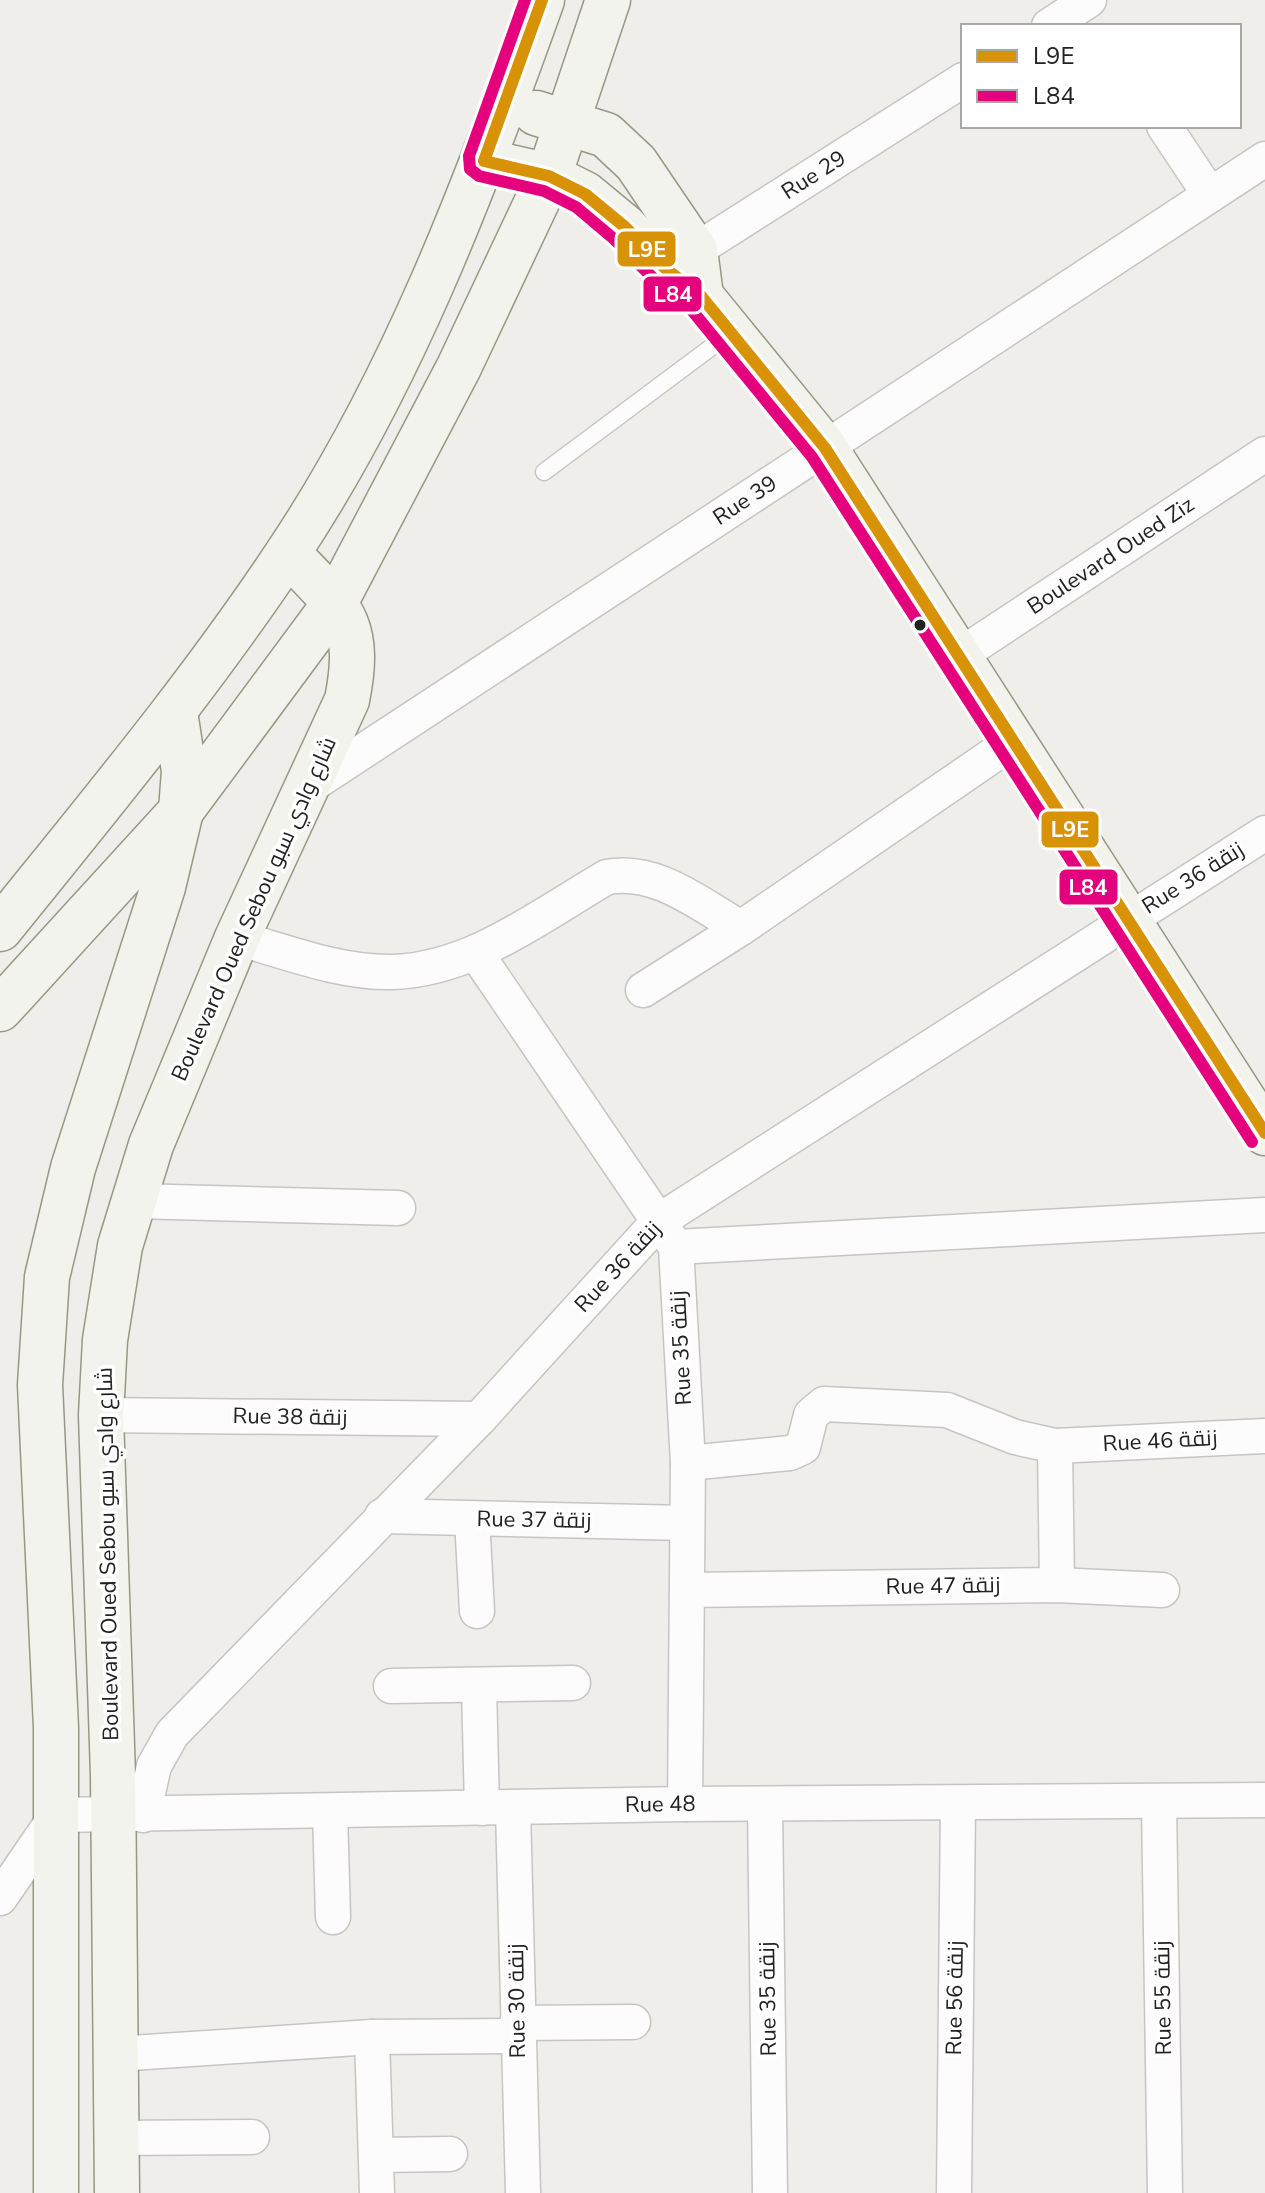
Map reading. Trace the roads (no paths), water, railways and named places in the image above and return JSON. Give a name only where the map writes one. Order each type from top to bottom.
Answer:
[{"type":"street","points":[[0,929],[175,712],[288,553],[355,439],[411,326],[484,161],[542,0]]},
{"type":"street","points":[[0,1009],[181,811],[335,603],[459,367],[549,176],[564,123],[608,0]]},
{"type":"street","points":[[1054,24],[1089,10]]},
{"type":"street","name":"Rue 29","points":[[681,260],[961,81]]},
{"type":"street","points":[[506,103],[606,135],[636,163],[701,296],[825,448],[1265,1133]]},
{"type":"street","points":[[1165,128],[1210,195]]},
{"type":"street","name":"Rue 39","points":[[307,788],[1265,159]]},
{"type":"street","points":[[484,161],[549,176],[585,194],[625,227],[681,260]]},
{"type":"street","name":"Boulevard Oued Ziz","points":[[957,657],[1265,454]]},
{"type":"street","name":"Boulevard Oued Sebou شارع وادي سبو","points":[[117,2193],[116,2054],[128,1816],[101,1415],[105,1340],[120,1246],[151,1145],[237,938],[347,700],[355,660],[350,633],[335,603],[288,553]]},
{"type":"street","points":[[56,2193],[57,1815],[40,1385],[47,1277],[73,1168],[163,887],[181,811],[184,771],[175,712]]},
{"type":"street","points":[[643,990],[741,928],[1012,742]]},
{"type":"street","name":"Rue 36 زنقة","points":[[128,1816],[172,1734],[382,1516],[667,1234],[1128,919],[1265,833]]},
{"type":"street","points":[[237,938],[338,966],[392,972],[446,964],[476,953],[607,877],[629,873],[653,878],[741,928]]},
{"type":"street","points":[[476,953],[667,1234],[1265,1215]]},
{"type":"street","points":[[134,1201],[398,1208]]},
{"type":"street","name":"Rue 35 زنقة","points":[[667,1234],[688,1463],[685,1804]]},
{"type":"street","name":"Rue 46 زنقة","points":[[688,1463],[790,1453],[803,1447],[811,1415],[824,1404],[947,1410],[1015,1437],[1055,1446],[1265,1436]]},
{"type":"street","name":"Rue 38 زنقة","points":[[101,1415],[479,1419]]},
{"type":"street","points":[[1055,1446],[1057,1585]]},
{"type":"street","name":"Rue 37 زنقة","points":[[382,1516],[687,1523]]},
{"type":"street","points":[[472,1519],[477,1611]]},
{"type":"street","name":"Rue 47 زنقة","points":[[689,1590],[1057,1585],[1162,1590]]},
{"type":"street","points":[[391,1686],[573,1683]]},
{"type":"street","name":"Rue 30 زنقة","points":[[479,1686],[497,1809],[517,2029],[523,2193]]},
{"type":"street","name":"Rue 48","points":[[57,1815],[685,1804],[1265,1800]]},
{"type":"street","name":"Rue 55 زنقة","points":[[1159,1802],[1165,2193]]},
{"type":"street","name":"Rue 56 زنقة","points":[[954,2193],[958,1803]]},
{"type":"street","name":"Rue 35 زنقة","points":[[765,1805],[770,2193]]},
{"type":"street","points":[[330,1811],[333,1917]]},
{"type":"street","points":[[0,1898],[57,1815]]},
{"type":"street","points":[[116,2054],[633,2022]]},
{"type":"street","points":[[372,2037],[377,2193]]},
{"type":"street","points":[[116,2138],[252,2137]]},
{"type":"street","points":[[376,2155],[450,2154]]},
{"type":"lane","points":[[544,472],[731,333]]}]
